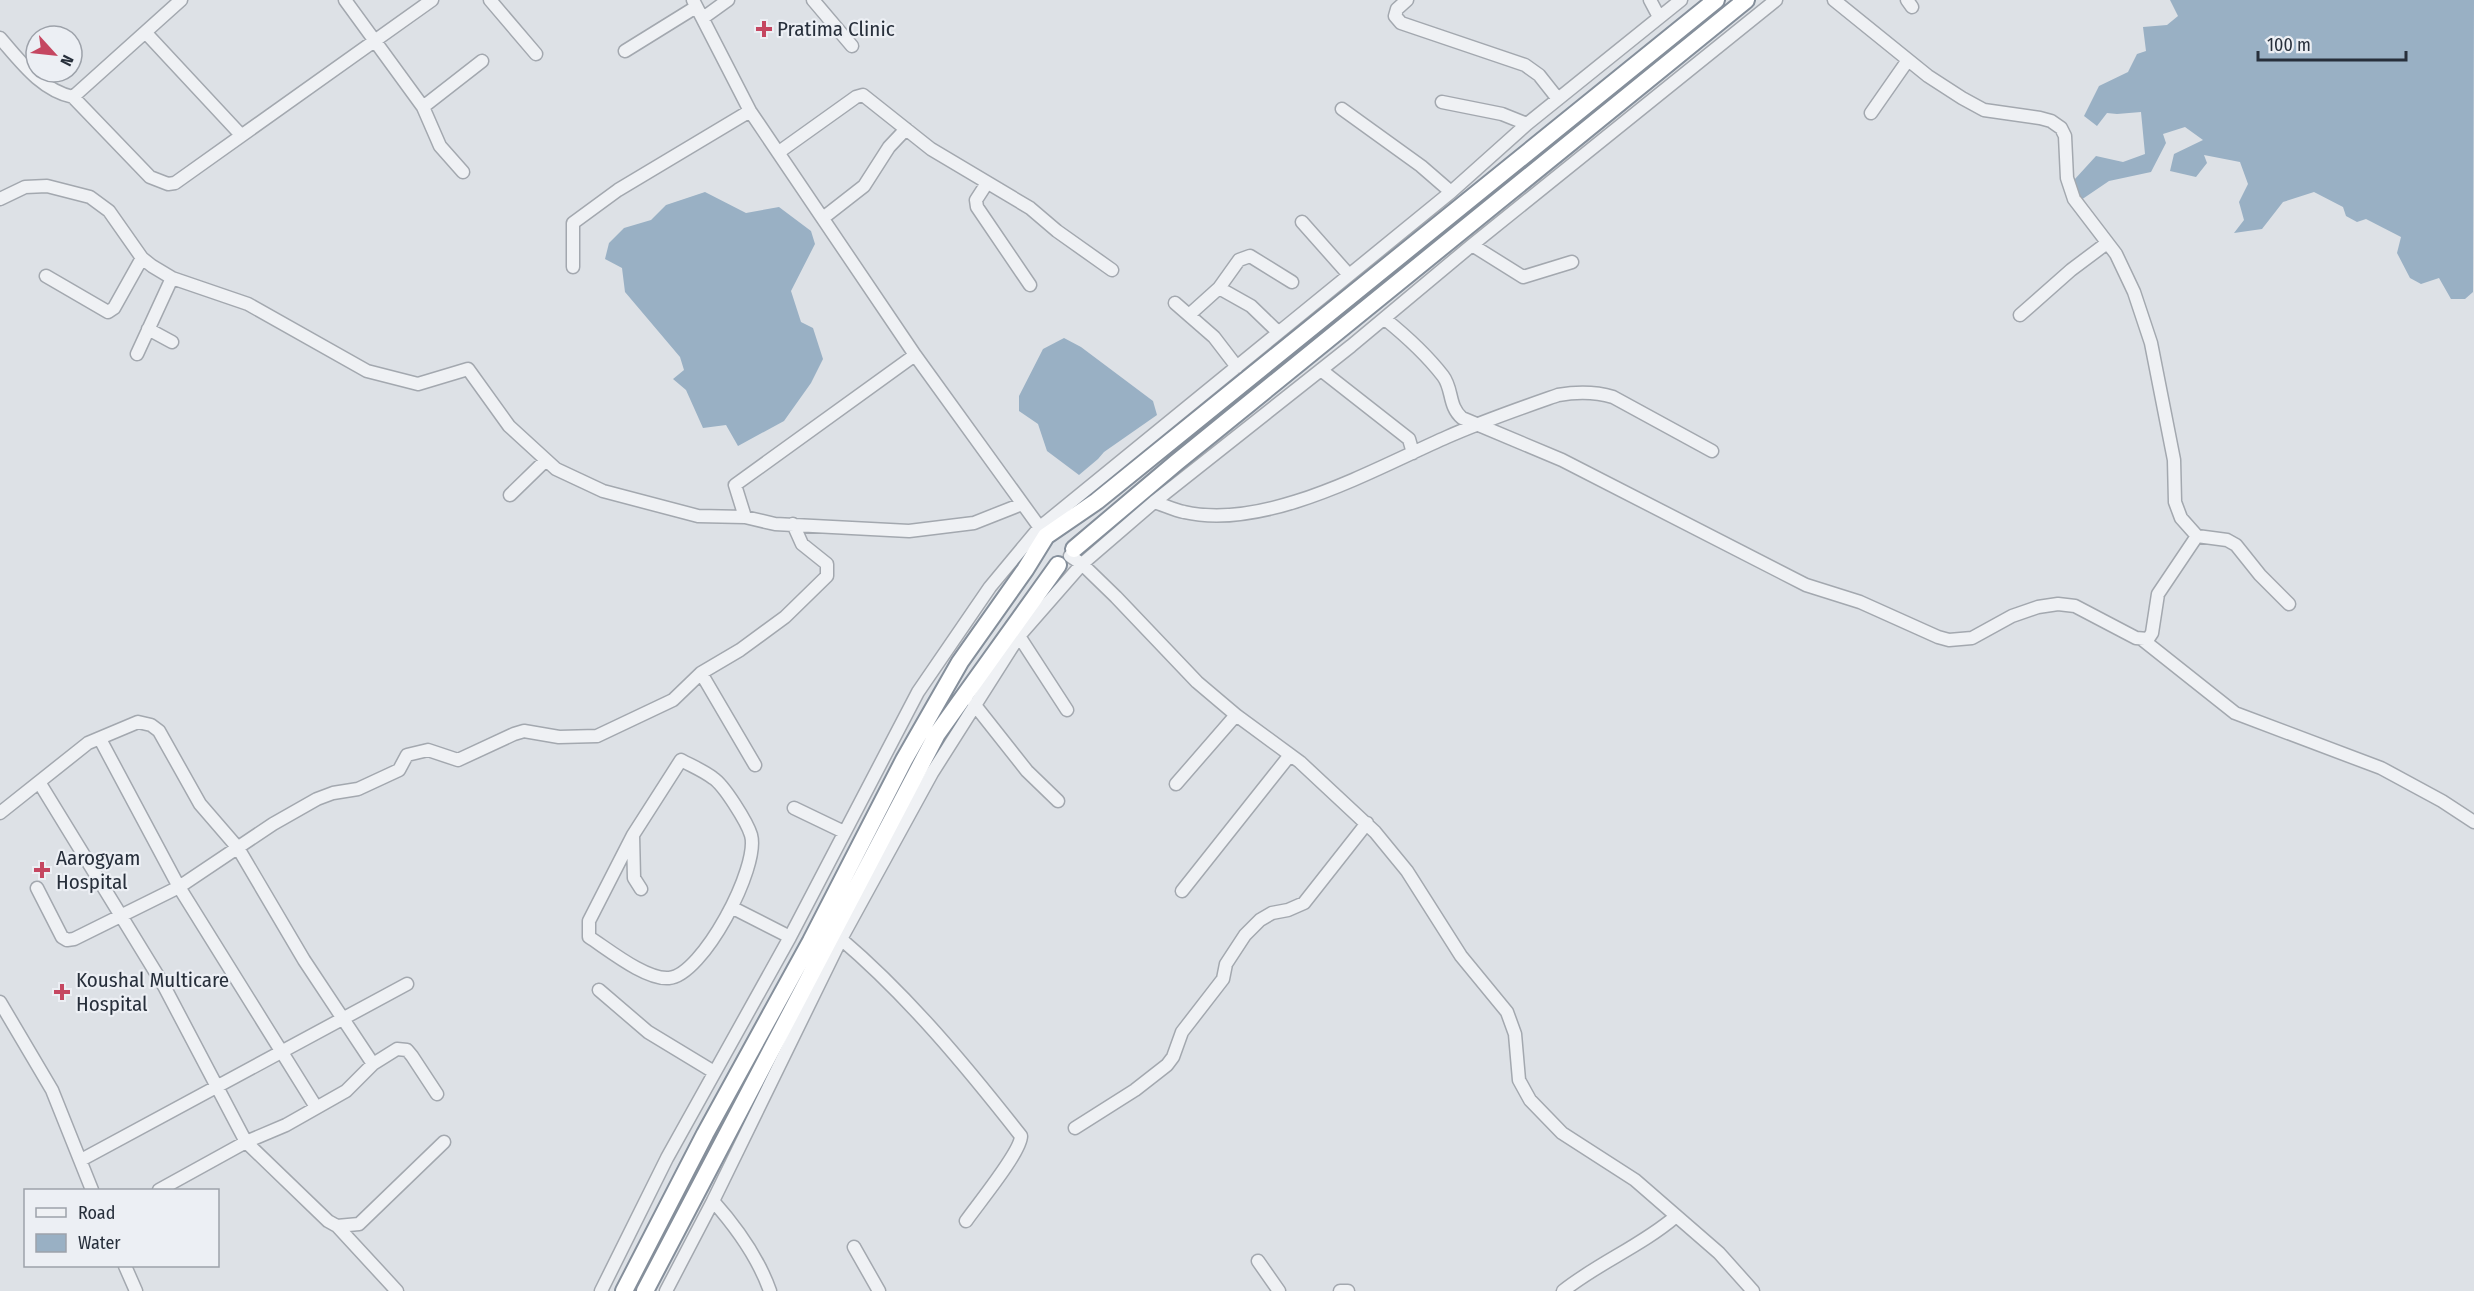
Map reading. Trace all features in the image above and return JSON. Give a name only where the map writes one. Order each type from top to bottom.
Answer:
[{"type":"highway","points":[[624,1291],[910,750],[960,662],[1045,536],[1097,501],[1716,0]]},
{"type":"highway","points":[[645,1291],[937,734],[1071,558],[1176,462],[1746,0]]},
{"type":"highway","points":[[1045,536],[1069,537],[1071,558]]},
{"type":"highway","points":[[1045,536],[1047,561],[1071,558]]},
{"type":"street","points":[[73,97],[182,0]]},
{"type":"street","points":[[345,0],[423,107],[440,146],[464,172]]},
{"type":"street","points":[[0,38],[39,80],[57,94],[73,97],[150,177],[168,184],[175,183],[432,0]]},
{"type":"street","points":[[490,0],[536,54]]},
{"type":"street","points":[[625,51],[697,8],[728,0]]},
{"type":"street","points":[[813,0],[852,46]]},
{"type":"street","points":[[1407,0],[1396,12],[1395,16],[1401,23],[1525,65],[1539,75],[1558,99]]},
{"type":"street","points":[[1650,0],[1659,17]]},
{"type":"street","points":[[602,1288],[667,1158],[790,938],[918,692],[990,587],[1278,332],[1451,192],[1527,124],[1681,0]]},
{"type":"street","points":[[667,1289],[713,1201],[841,939],[932,773],[974,704],[1071,558],[1154,502],[1321,370],[1776,0]]},
{"type":"street","points":[[1833,0],[1908,60],[1962,98],[1984,110],[2040,118],[2051,121],[2061,128],[2065,136],[2067,178],[2074,199],[2116,254],[2134,292],[2151,343],[2176,467],[2175,502],[2181,518],[2197,536],[2227,540],[2236,545],[2260,575],[2289,604]]},
{"type":"street","points":[[697,8],[750,111],[915,355],[1045,536]]},
{"type":"street","points":[[146,33],[241,135]]},
{"type":"street","points":[[1871,113],[1908,60]]},
{"type":"street","points":[[423,107],[482,61]]},
{"type":"street","points":[[779,152],[863,95],[931,149],[1030,208],[1057,231],[1112,270]]},
{"type":"street","points":[[1442,102],[1502,114],[1527,124]]},
{"type":"street","points":[[1342,110],[1421,166],[1451,192]]},
{"type":"street","points":[[573,267],[573,223],[618,190],[750,111]]},
{"type":"street","points":[[823,218],[864,186],[889,147],[906,129]]},
{"type":"street","points":[[987,183],[976,200],[977,207],[1030,285]]},
{"type":"street","points":[[0,199],[25,187],[47,186],[90,197],[109,211],[142,258],[172,278],[248,304],[367,371],[418,384],[468,369],[509,426],[546,460],[556,469],[603,491],[698,516],[745,518],[775,524],[909,531],[974,524],[1022,504]]},
{"type":"street","points":[[1302,222],[1349,274]]},
{"type":"street","points":[[2020,315],[2071,270],[2108,243]]},
{"type":"street","points":[[1472,245],[1523,277],[1572,262]]},
{"type":"street","points":[[1189,315],[1219,288],[1239,260],[1250,256],[1292,282]]},
{"type":"street","points":[[46,276],[108,312],[114,308],[142,258]]},
{"type":"street","points":[[136,354],[172,278]]},
{"type":"street","points":[[1219,288],[1251,306],[1278,332]]},
{"type":"street","points":[[1175,303],[1214,337],[1237,367]]},
{"type":"street","points":[[1385,319],[1413,342],[1444,377],[1451,406],[1456,413],[1475,424],[1514,438],[1562,460],[1806,585],[1860,602],[1949,640],[1972,638],[2012,616],[2058,604],[2075,606],[2143,640],[2235,713],[2381,768],[2442,801],[2474,822]]},
{"type":"street","points":[[148,329],[172,342]]},
{"type":"street","points":[[745,518],[735,484],[915,355]]},
{"type":"street","points":[[1321,370],[1408,439],[1413,453]]},
{"type":"street","points":[[1154,502],[1184,512],[1213,515],[1244,514],[1276,507],[1330,489],[1475,424],[1558,394],[1606,395],[1626,402],[1712,451]]},
{"type":"street","points":[[510,495],[546,460]]},
{"type":"street","points":[[37,888],[62,936],[67,940],[121,917],[179,887],[317,799],[333,793],[358,789],[399,770],[407,755],[428,750],[458,760],[524,731],[559,737],[597,736],[673,700],[701,674],[740,650],[785,617],[827,576],[827,564],[802,544],[793,524]]},
{"type":"street","points":[[2143,640],[2148,639],[2152,633],[2156,603],[2163,584],[2197,536]]},
{"type":"street","points":[[1071,558],[1197,682],[1236,715],[1290,755],[1367,823],[1407,871],[1461,956],[1508,1012],[1515,1034],[1519,1080],[1530,1100],[1562,1133],[1623,1171],[1719,1253],[1753,1291]]},
{"type":"street","points":[[1019,636],[1067,710]]},
{"type":"street","points":[[701,674],[755,765]]},
{"type":"street","points":[[974,704],[1027,771],[1058,801]]},
{"type":"street","points":[[1176,784],[1236,715]]},
{"type":"street","points":[[0,813],[88,743],[138,722],[151,725],[159,731],[200,804],[238,848],[304,960],[373,1064]]},
{"type":"street","points":[[100,739],[179,887],[316,1107]]},
{"type":"street","points":[[1182,891],[1290,755]]},
{"type":"street","points":[[681,760],[715,779],[751,834],[753,851],[750,864],[733,908],[692,965],[680,976],[658,978],[589,937],[589,921],[633,834],[681,760]]},
{"type":"street","points":[[39,782],[164,986],[246,1142],[328,1221],[337,1226],[397,1291]]},
{"type":"street","points":[[795,808],[844,832]]},
{"type":"street","points":[[1075,1128],[1135,1090],[1167,1065],[1173,1058],[1182,1032],[1223,979],[1226,964],[1245,935],[1260,920],[1272,913],[1288,910],[1304,903],[1367,823]]},
{"type":"street","points":[[633,834],[634,878],[641,889]]},
{"type":"street","points":[[733,908],[790,938]]},
{"type":"street","points":[[841,939],[881,974],[933,1028],[1021,1136],[1020,1145],[1011,1159],[966,1221]]},
{"type":"street","points":[[81,1160],[217,1088],[341,1017],[407,984]]},
{"type":"street","points":[[599,990],[638,1025],[714,1072]]},
{"type":"street","points":[[0,1002],[52,1090],[91,1189]]},
{"type":"street","points":[[163,1189],[246,1142],[286,1125],[346,1091],[373,1064],[397,1049],[407,1050],[436,1094]]},
{"type":"street","points":[[337,1226],[359,1224],[444,1142]]},
{"type":"street","points":[[713,1201],[740,1232],[770,1291]]},
{"type":"street","points":[[1563,1291],[1587,1272],[1657,1232],[1675,1217]]},
{"type":"street","points":[[854,1246],[879,1291]]},
{"type":"street","points":[[1258,1262],[1280,1291]]},
{"type":"street","points":[[125,1267],[136,1291]]},
{"type":"street","points":[[1340,1291],[1348,1291]]},
{"type":"water","points":[[2170,0],[2474,0],[2473,292],[2465,299],[2451,299],[2439,278],[2421,284],[2410,278],[2397,253],[2401,237],[2366,219],[2357,222],[2346,216],[2343,207],[2314,192],[2283,202],[2262,229],[2234,233],[2244,220],[2239,202],[2248,184],[2240,162],[2204,155],[2207,163],[2196,177],[2170,171],[2174,154],[2203,140],[2185,127],[2163,134],[2166,143],[2151,172],[2109,181],[2081,200],[2064,191],[2096,156],[2123,162],[2145,154],[2141,112],[2107,113],[2097,126],[2084,116],[2099,86],[2128,72],[2137,54],[2146,51],[2143,27],[2167,25],[2178,16]]},
{"type":"water","points":[[705,192],[746,213],[779,207],[811,231],[815,244],[791,291],[801,322],[813,328],[823,359],[811,383],[784,421],[738,446],[726,425],[703,428],[686,390],[673,379],[684,370],[680,357],[625,292],[622,268],[605,259],[609,243],[624,228],[651,220],[666,205]]},
{"type":"water","points":[[1064,338],[1081,347],[1153,401],[1157,415],[1104,452],[1079,475],[1047,451],[1038,424],[1019,411],[1019,396],[1043,349]]},
{"type":"place","name":"Pratima Clinic","points":[[764,29]]},
{"type":"place","name":"Aarogyam Hospital","points":[[42,870]]},
{"type":"place","name":"Koushal Multicare Hospital","points":[[62,992]]}]
